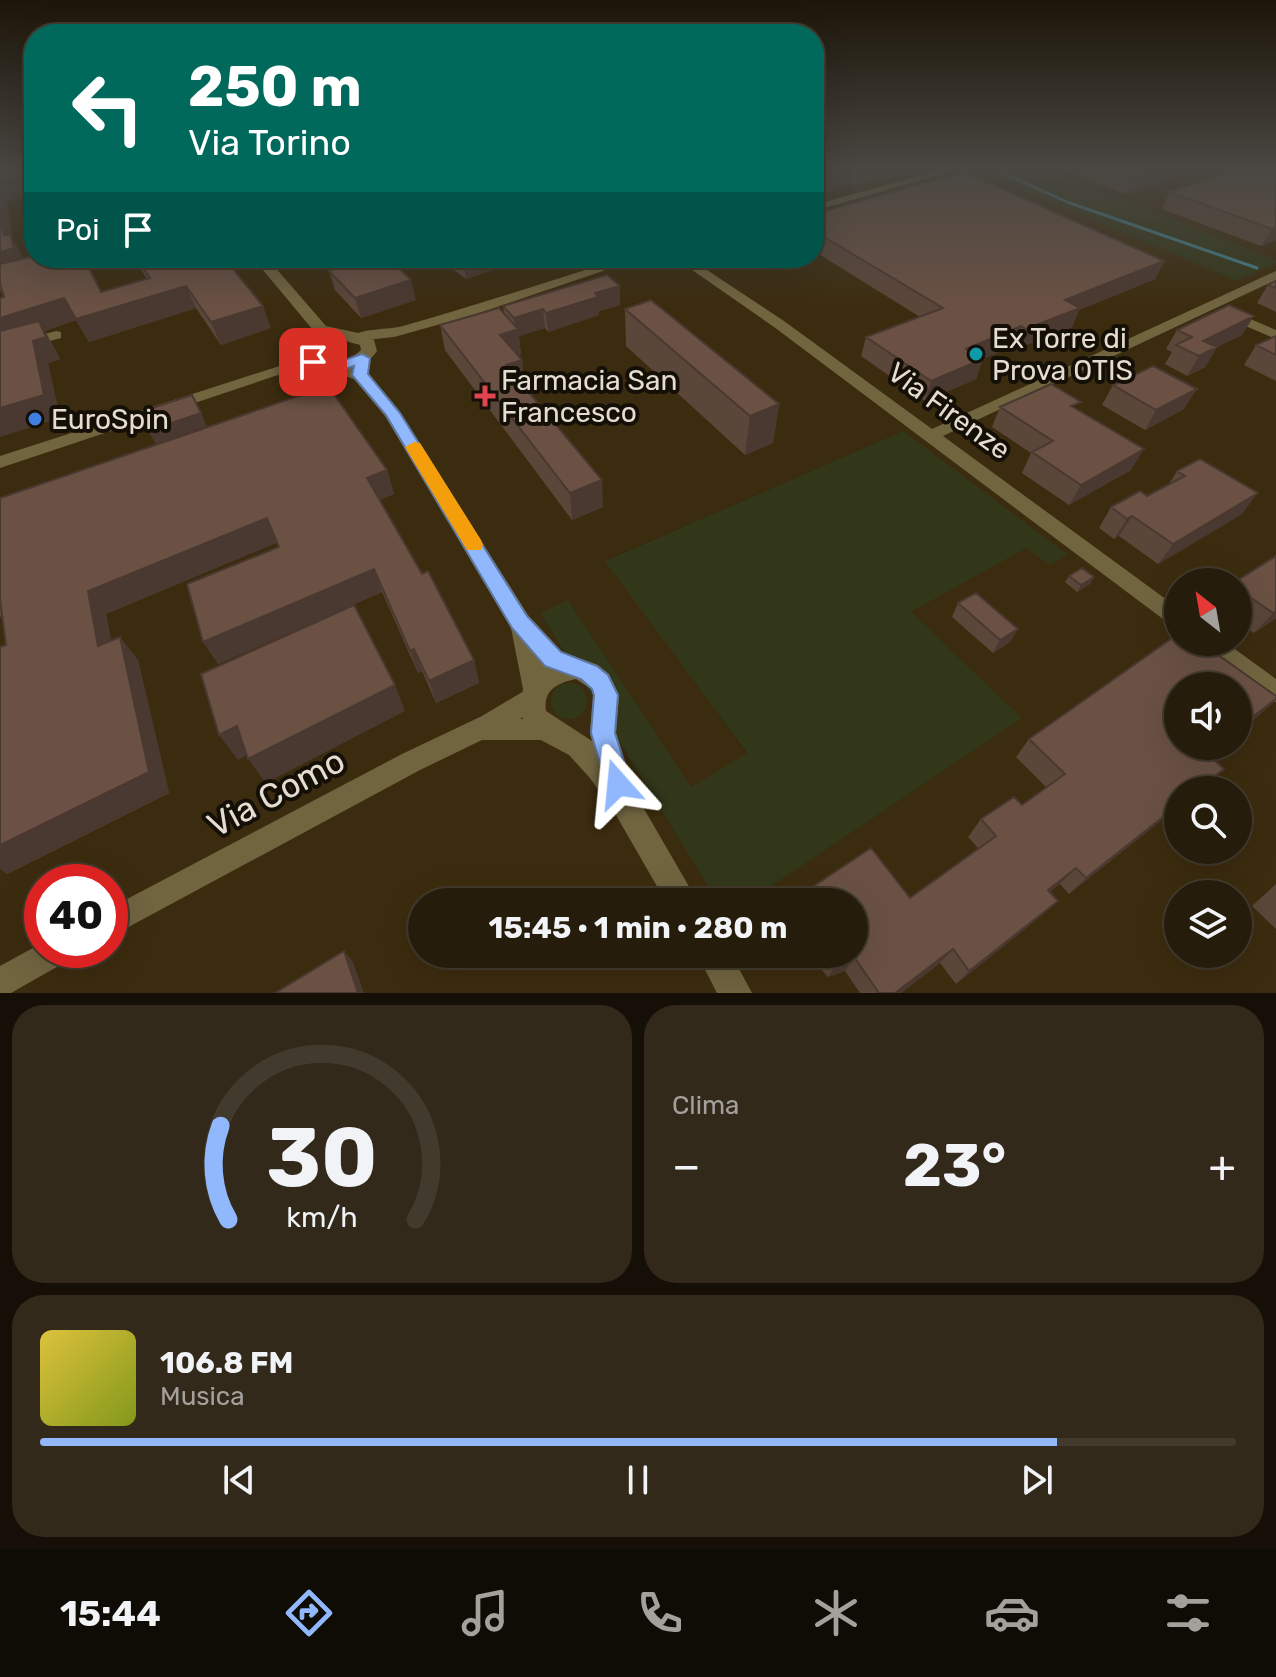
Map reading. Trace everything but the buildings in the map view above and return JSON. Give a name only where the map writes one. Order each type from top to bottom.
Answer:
[{"type":"street","points":[[44,272],[61,268]]},
{"type":"street","points":[[266,268],[321,352]]},
{"type":"street","points":[[0,462],[295,365],[321,352],[358,351],[389,334],[603,268]]},
{"type":"street","name":"Via Firenze","points":[[696,268],[932,435],[1164,609]]},
{"type":"street","points":[[932,435],[1276,275]]},
{"type":"street","points":[[1210,305],[1276,335]]},
{"type":"street","points":[[0,350],[56,335]]},
{"type":"street","points":[[321,352],[358,351]]},
{"type":"street","points":[[358,351],[392,413],[520,622],[550,657],[589,673],[600,682],[606,695],[604,738],[623,799]]},
{"type":"street","points":[[520,622],[535,692],[534,714],[553,731],[583,750],[623,799],[675,888]]},
{"type":"street","points":[[1228,656],[1276,692]]},
{"type":"street","points":[[535,692],[549,675],[573,669]]},
{"type":"street","name":"Via Como","points":[[128,913],[422,756],[477,730],[513,710],[535,692]]},
{"type":"street","points":[[553,731],[569,734],[586,730],[604,710]]},
{"type":"street","name":"Via Como","points":[[477,730],[553,731]]},
{"type":"street","points":[[0,982],[26,968]]},
{"type":"street","points":[[721,968],[735,993]]},
{"type":"shaded area","points":[[0,213],[24,213],[24,268],[824,268],[824,213],[1276,213],[1276,993],[0,993]],"holes":[[[903,431],[1027,547],[911,612],[1021,718],[769,888],[868,888],[868,968],[408,968],[408,888],[709,888],[540,614],[568,601],[691,787],[747,754],[606,560]]]},
{"type":"green space","points":[[1079,213],[1157,213],[1276,260],[1276,263],[1237,281]]},
{"type":"green space","points":[[903,431],[1068,555],[1050,565],[1026,548],[911,612],[1022,718],[769,888],[709,888],[540,613],[568,600],[691,787],[747,753],[605,561]]},
{"type":"green space","points":[[569,683],[581,689],[587,701],[581,713],[569,719],[557,713],[551,701],[557,689]]},
{"type":"waterway","points":[[1100,213],[1257,268]]},
{"type":"slow traffic","points":[[414,447],[474,545]]},
{"type":"place","name":"Ex Torre di Prova OTIS","points":[[976,354]]},
{"type":"place","name":"Farmacia San Francesco","points":[[485,396]]},
{"type":"place","name":"EuroSpin","points":[[35,419]]},
{"type":"route","points":[[313,362],[320,366],[336,367],[362,358],[360,375],[392,413],[520,622],[553,659],[589,673],[600,682],[606,695],[603,733],[618,784]]}]
